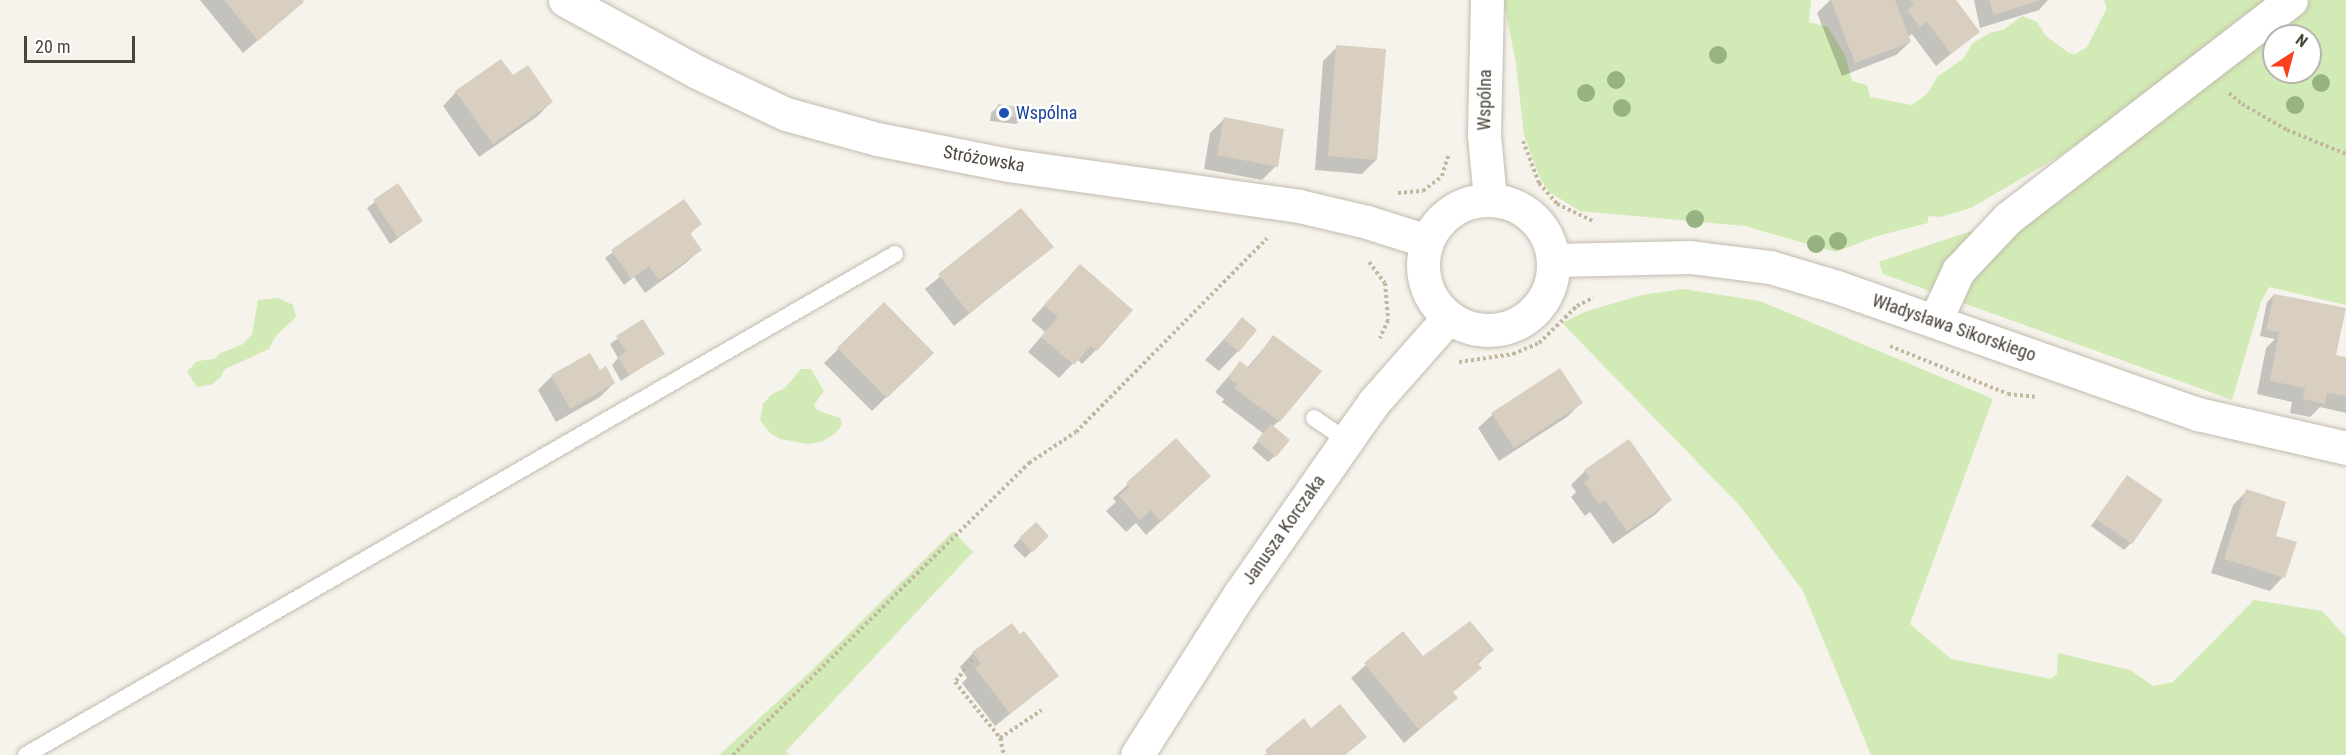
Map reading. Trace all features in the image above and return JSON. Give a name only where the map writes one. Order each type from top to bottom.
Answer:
[{"type":"street","name":"Stróżowska","points":[[565,0],[697,72],[786,114],[877,140],[1008,165],[1299,206],[1367,222],[1427,241]]},
{"type":"street","name":"Wspólna","points":[[1487,0],[1484,135],[1490,199]]},
{"type":"street","points":[[1935,321],[1958,271],[2008,218],[2291,0]]},
{"type":"street","points":[[1490,199],[1520,208],[1544,230],[1554,261],[1549,289],[1532,314],[1506,328],[1476,329],[1449,317],[1434,303],[1425,283],[1423,262],[1427,241],[1437,224],[1452,210],[1470,202],[1490,199]]},
{"type":"street","name":"Władysława Sikorskiego","points":[[1554,261],[1622,257],[1690,257],[1770,267],[1837,287],[2198,414],[2346,448]]},
{"type":"street","name":"Janusza Korczaka","points":[[1137,755],[1239,595],[1374,402],[1449,317]]},
{"type":"lane","points":[[26,755],[895,254]]},
{"type":"lane","points":[[1314,418],[1347,440]]},
{"type":"path","points":[[2200,71],[2242,104],[2287,130],[2346,154]]},
{"type":"path","points":[[733,755],[1029,463],[1076,432],[1299,206]]},
{"type":"path","points":[[972,659],[955,682],[1000,738],[1004,755]]},
{"type":"path","points":[[1000,738],[1042,710]]},
{"type":"green space","points":[[1503,0],[1811,0],[1809,22],[1828,27],[1846,57],[1852,81],[1867,85],[1870,97],[1912,105],[1927,94],[1938,76],[1963,59],[1972,44],[1989,33],[2003,30],[2022,16],[2037,22],[2046,36],[2069,53],[2075,54],[2087,47],[2107,8],[2104,0],[2269,0],[2233,23],[2225,44],[2058,157],[1971,208],[1940,217],[1928,216],[1928,223],[1877,236],[1836,252],[1745,226],[1580,211],[1549,192],[1540,178],[1524,135],[1516,63]]},
{"type":"green space","points":[[2300,0],[2346,0],[2346,305],[2269,287],[2261,302],[2232,400],[1883,274],[1879,262],[1977,229],[2262,27],[2262,84],[2322,84],[2322,24],[2266,24]]},
{"type":"green space","points":[[1683,289],[1760,301],[1993,399],[1910,624],[1951,659],[2051,679],[2057,674],[2058,653],[2130,670],[2153,686],[2173,682],[2254,600],[2322,611],[2346,637],[2346,755],[1871,755],[1803,591],[1741,507],[1562,323],[1587,311],[1642,295]]},
{"type":"green space","points":[[279,298],[293,305],[296,317],[275,337],[269,349],[225,369],[220,378],[211,385],[197,387],[187,372],[197,361],[215,359],[219,354],[243,344],[252,334],[258,300]]},
{"type":"green space","points":[[801,369],[811,369],[824,391],[814,405],[817,410],[840,418],[842,425],[835,434],[823,441],[809,444],[780,439],[770,433],[760,420],[763,404],[772,394],[785,388]]},
{"type":"green space","points":[[953,531],[973,552],[786,751],[789,755],[719,755],[809,673]]},
{"type":"building","points":[[224,0],[303,0],[304,2],[258,41]]},
{"type":"building","points":[[1831,0],[1895,0],[1911,42],[1855,63]]},
{"type":"building","points":[[1910,0],[1956,0],[1980,32],[1951,54],[1927,22],[1920,27],[1907,10],[1914,5]]},
{"type":"building","points":[[1989,0],[2041,0],[1994,15]]},
{"type":"building","points":[[1336,45],[1386,49],[1377,160],[1328,156]]},
{"type":"building","points":[[501,59],[513,75],[528,65],[553,102],[493,144],[455,91]]},
{"type":"building","points":[[998,104],[1026,108],[1024,118],[996,115]]},
{"type":"building","points":[[1224,117],[1284,129],[1278,167],[1217,155]]},
{"type":"building","points":[[398,183],[423,221],[398,238],[373,200]]},
{"type":"building","points":[[684,199],[702,224],[690,233],[702,250],[659,280],[649,266],[631,279],[611,250]]},
{"type":"building","points":[[1021,208],[1054,247],[969,313],[938,274]]},
{"type":"building","points":[[1080,264],[1133,310],[1097,351],[1091,346],[1074,365],[1041,337],[1058,317],[1044,305]]},
{"type":"building","points":[[2274,294],[2346,308],[2336,355],[2346,357],[2346,396],[2327,393],[2325,404],[2303,399],[2305,388],[2270,381],[2279,332],[2266,330]]},
{"type":"building","points":[[884,302],[934,353],[887,398],[837,348]]},
{"type":"building","points":[[1242,317],[1257,330],[1239,352],[1224,340]]},
{"type":"building","points":[[643,319],[665,354],[629,375],[618,357],[626,352],[616,336]]},
{"type":"building","points":[[1273,335],[1322,371],[1280,422],[1234,388],[1237,384],[1228,377],[1240,361],[1249,368]]},
{"type":"building","points":[[590,353],[600,370],[606,366],[615,383],[570,409],[551,375]]},
{"type":"building","points":[[1560,368],[1583,403],[1514,448],[1491,413]]},
{"type":"building","points":[[1271,424],[1290,440],[1276,457],[1257,440]]},
{"type":"building","points":[[1176,438],[1211,476],[1161,522],[1151,510],[1140,520],[1119,496],[1129,487],[1126,483]]},
{"type":"building","points":[[1629,439],[1672,500],[1627,531],[1605,500],[1599,504],[1584,482],[1590,478],[1584,470]]},
{"type":"building","points":[[2127,475],[2163,500],[2132,544],[2096,519]]},
{"type":"building","points":[[2246,489],[2286,502],[2276,536],[2297,542],[2285,578],[2224,559]]},
{"type":"building","points":[[1036,522],[1049,536],[1033,552],[1019,538]]},
{"type":"building","points":[[1470,621],[1494,650],[1477,663],[1482,668],[1453,692],[1458,698],[1419,730],[1364,663],[1403,631],[1423,656]]},
{"type":"building","points":[[1012,623],[1020,634],[1024,631],[1059,676],[1010,714],[975,668],[981,663],[972,652]]},
{"type":"building","points":[[1340,704],[1367,737],[1345,755],[1264,755],[1267,753],[1265,750],[1304,718],[1311,728]]},
{"type":"place","name":"Wspólna","points":[[1004,113]]}]
